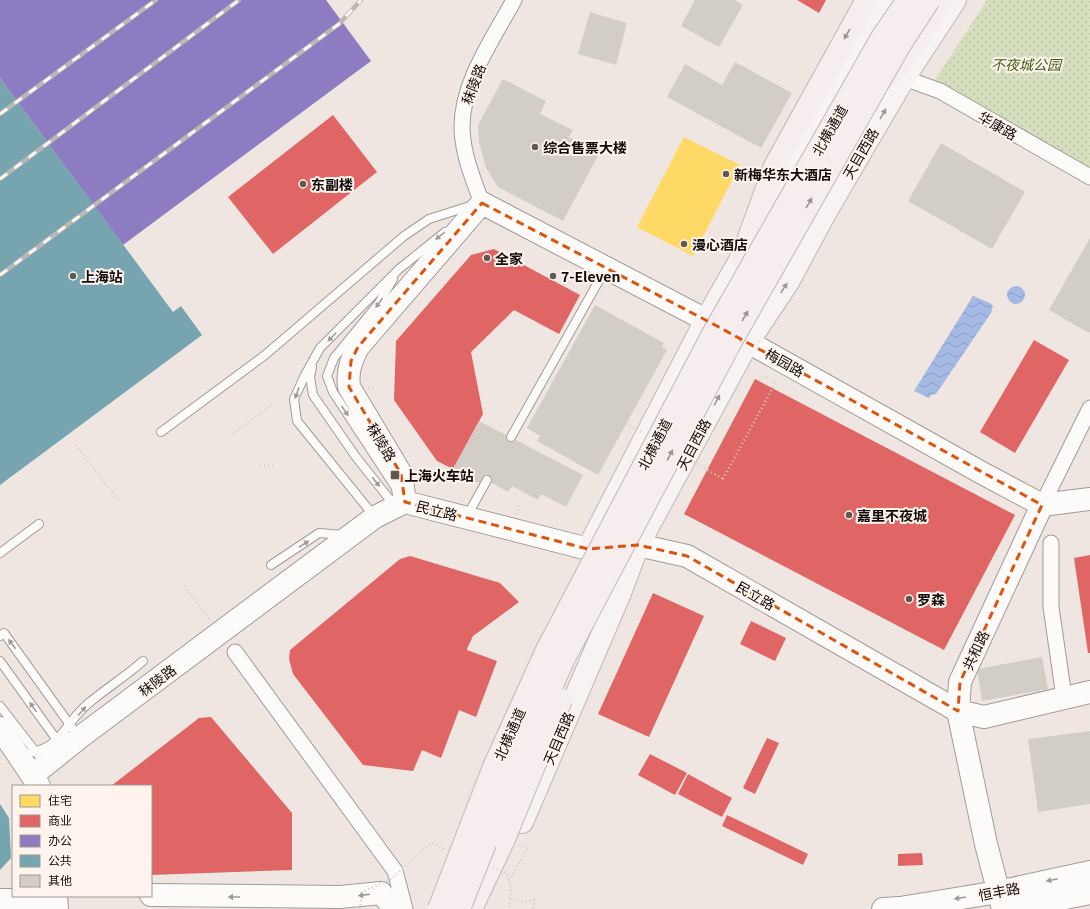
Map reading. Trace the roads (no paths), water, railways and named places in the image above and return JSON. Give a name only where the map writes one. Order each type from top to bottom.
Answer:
[{"type":"highway","points":[[742,257],[775,166],[867,0]]},
{"type":"highway","name":"北横通道","points":[[439,909],[494,767],[546,650],[713,334],[883,36],[908,0]]},
{"type":"highway","name":"北横通道","points":[[459,909],[512,775],[564,658],[730,343],[866,103],[928,0]]},
{"type":"highway","points":[[866,103],[910,51],[943,0]]},
{"type":"highway","points":[[471,909],[504,839],[568,684],[660,474]]},
{"type":"main road","points":[[439,909],[588,549],[706,320],[849,69],[891,0]]},
{"type":"main road","name":"天目西路","points":[[471,909],[496,838],[615,570],[638,545],[748,342],[788,282],[825,213],[904,78],[954,0]]},
{"type":"street","name":"秣陵路","points":[[34,767],[68,738],[375,517],[401,504],[401,474],[349,387],[347,375],[351,361],[358,347],[482,203],[467,161],[464,145],[462,130],[464,103],[476,71],[514,0]]},
{"type":"street","name":"华康路","points":[[904,78],[940,91],[1090,177]]},
{"type":"street","name":"梅园路","points":[[482,203],[748,342],[1042,505]]},
{"type":"street","name":"共和路","points":[[1004,903],[986,844],[958,711],[960,682],[1042,505],[1090,408]]},
{"type":"street","points":[[1042,505],[1090,499]]},
{"type":"street","name":"民立路","points":[[401,504],[466,518],[588,549],[638,545],[687,556],[958,711],[984,717],[1090,692]]},
{"type":"street","points":[[1051,543],[1051,607],[1064,697]]},
{"type":"street","points":[[235,652],[395,871],[405,909]]},
{"type":"street","points":[[0,728],[34,767]]},
{"type":"street","name":"恒丰路","points":[[1004,903],[1090,872]]},
{"type":"street","points":[[157,900],[340,897],[381,893],[395,909]]},
{"type":"street","name":"恒丰路","points":[[883,909],[1004,903],[1090,893]]},
{"type":"street","points":[[56,897],[57,909]]},
{"type":"street","points":[[0,900],[32,900],[42,909]]},
{"type":"lane","points":[[375,517],[297,421],[294,399],[296,392],[320,348],[399,269],[482,203]]},
{"type":"lane","points":[[161,432],[266,355],[404,236],[429,220],[453,210],[482,203]]},
{"type":"lane","points":[[511,437],[607,268]]},
{"type":"lane","points":[[399,269],[379,303],[334,358],[327,376],[333,392],[401,504]]},
{"type":"lane","points":[[315,359],[310,377],[313,395],[356,457],[401,504]]},
{"type":"lane","points":[[466,518],[487,480]]},
{"type":"lane","points":[[0,553],[39,524]]},
{"type":"lane","points":[[271,565],[320,533],[350,536]]},
{"type":"lane","points":[[0,636],[4,633],[68,738]]},
{"type":"lane","points":[[0,661],[68,738]]},
{"type":"lane","points":[[68,738],[88,703],[117,683],[143,661]]},
{"type":"lane","points":[[0,706],[34,767]]},
{"type":"water","points":[[1016,286],[1022,289],[1025,295],[1022,301],[1016,304],[1010,301],[1007,295],[1010,289]]},
{"type":"water","points":[[973,296],[990,303],[993,306],[991,313],[936,394],[931,395],[929,398],[914,391]]},
{"type":"railway","points":[[0,114],[156,0]]},
{"type":"railway","points":[[0,179],[239,0]]},
{"type":"railway","points":[[0,275],[339,24],[361,0]]},
{"type":"place","name":"综合售票大楼","points":[[535,147]]},
{"type":"place","name":"新梅华东大酒店","points":[[726,174]]},
{"type":"place","name":"东副楼","points":[[303,184]]},
{"type":"place","name":"漫心酒店","points":[[684,244]]},
{"type":"place","name":"全家","points":[[487,258]]},
{"type":"place","name":"上海站","points":[[73,276]]},
{"type":"place","name":"7-Eleven","points":[[553,276]]},
{"type":"place","name":"上海火车站","points":[[395,475]]},
{"type":"place","name":"嘉里不夜城","points":[[849,515]]},
{"type":"place","name":"罗森","points":[[909,599]]},
{"type":"park label","name":"不夜城公园","points":[[1026,64]]}]
